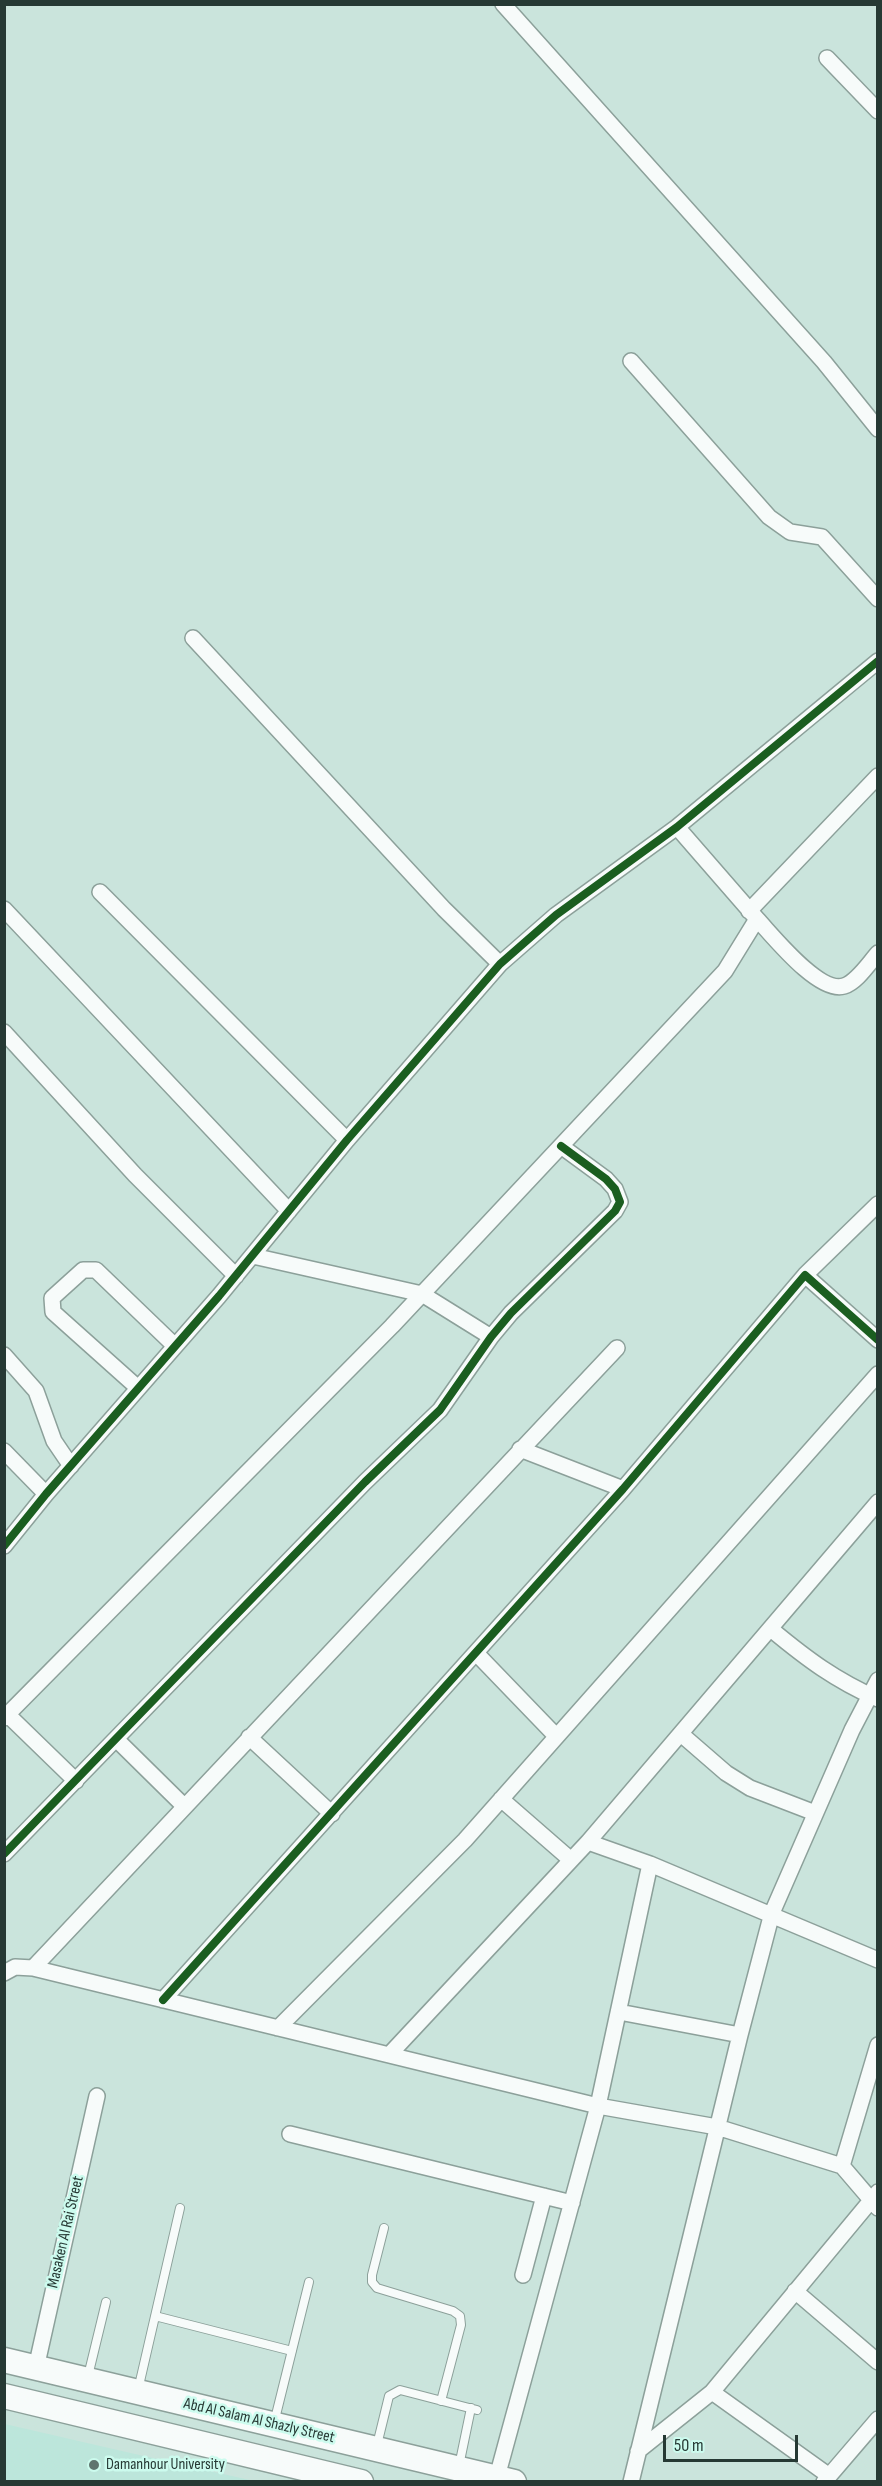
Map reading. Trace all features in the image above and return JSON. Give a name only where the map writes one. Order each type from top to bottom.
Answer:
[{"type":"main road","name":"Abd Al Salam Al Shazly Street","points":[[4,2360],[506,2479]]},
{"type":"main road","points":[[94,2382],[94,2417]]},
{"type":"main road","name":"Abd Al Salam Al Shazly Street","points":[[4,2396],[361,2481]]},
{"type":"main road","points":[[160,2432],[168,2399]]},
{"type":"street","points":[[503,4],[824,362],[878,429]]},
{"type":"street","points":[[827,58],[878,111]]},
{"type":"street","points":[[631,361],[769,517],[790,532],[822,537],[878,599]]},
{"type":"street","points":[[193,638],[436,900],[500,964]]},
{"type":"street","points":[[4,1546],[46,1494],[253,1256],[347,1140],[500,964],[556,915],[677,826],[878,661]]},
{"type":"street","points":[[76,1780],[6,1716],[422,1294],[725,970],[753,915],[878,776]]},
{"type":"street","points":[[677,826],[753,915],[808,971],[824,984],[835,987],[845,986],[878,953]]},
{"type":"street","points":[[100,891],[347,1140]]},
{"type":"street","points":[[4,909],[289,1211]]},
{"type":"street","points":[[4,1032],[135,1174],[236,1276]]},
{"type":"street","points":[[4,1854],[365,1482],[440,1410],[491,1337],[620,1202],[615,1189],[606,1179],[561,1146]]},
{"type":"street","points":[[163,2000],[623,1489],[805,1275],[878,1204]]},
{"type":"street","points":[[253,1256],[422,1294],[491,1337]]},
{"type":"street","points":[[138,1389],[53,1312],[52,1299],[83,1270],[96,1270],[175,1346]]},
{"type":"street","points":[[805,1275],[878,1340]]},
{"type":"street","points":[[33,1968],[617,1348]]},
{"type":"street","points":[[4,1355],[36,1391],[43,1403],[50,1432],[71,1466]]},
{"type":"street","points":[[278,2028],[465,1840],[878,1374]]},
{"type":"street","points":[[520,1449],[623,1489]]},
{"type":"street","points":[[4,1451],[46,1494]]},
{"type":"street","points":[[389,2055],[588,1842],[772,1630],[878,1502]]},
{"type":"street","points":[[772,1630],[837,1681],[874,1697]]},
{"type":"street","points":[[476,1653],[556,1736]]},
{"type":"street","points":[[631,2481],[717,2127],[772,1914],[816,1813],[874,1697],[878,1680]]},
{"type":"street","points":[[681,1734],[726,1773],[750,1788],[816,1813]]},
{"type":"street","points":[[249,1737],[332,1814]]},
{"type":"street","points":[[116,1739],[184,1806]]},
{"type":"street","points":[[501,1799],[571,1860]]},
{"type":"street","points":[[588,1842],[650,1863],[878,1960]]},
{"type":"street","points":[[506,2479],[572,2203],[598,2106],[650,1863]]},
{"type":"street","points":[[4,1972],[15,1967],[33,1968],[598,2106],[717,2127],[842,2166],[875,2200],[795,2291],[712,2392],[638,2451]]},
{"type":"street","points":[[619,2012],[740,2035]]},
{"type":"street","points":[[842,2166],[878,2045]]},
{"type":"street","name":"Masaken Al Rai Street","points":[[36,2368],[97,2097]]},
{"type":"street","points":[[290,2134],[572,2203]]},
{"type":"street","points":[[523,2275],[544,2196]]},
{"type":"street","points":[[795,2291],[878,2362]]},
{"type":"street","points":[[712,2392],[826,2478],[878,2419]]},
{"type":"lane","points":[[138,2392],[180,2208]]},
{"type":"lane","points":[[384,2228],[372,2275],[372,2282],[377,2288],[453,2311],[460,2316],[461,2325],[441,2401]]},
{"type":"lane","points":[[273,2425],[309,2282]]},
{"type":"lane","points":[[94,2382],[106,2302]]},
{"type":"lane","points":[[156,2316],[292,2351]]},
{"type":"lane","points":[[376,2449],[389,2396],[394,2391],[400,2390],[474,2409],[459,2468]]},
{"type":"shaded area","name":"Damanhour University","points":[[5,2424],[113,2449],[254,2481],[5,2481]]},
{"type":"cycle path","points":[[4,1546],[46,1494],[219,1296],[347,1140],[500,964],[556,915],[677,827],[878,661]]},
{"type":"cycle path","points":[[4,1854],[365,1482],[440,1410],[491,1337],[511,1313],[615,1211],[620,1202],[615,1189],[606,1179],[561,1146]]},
{"type":"cycle path","points":[[163,2000],[623,1489],[805,1275],[878,1340]]},
{"type":"place","name":"Damanhour University","points":[[94,2465]]}]
